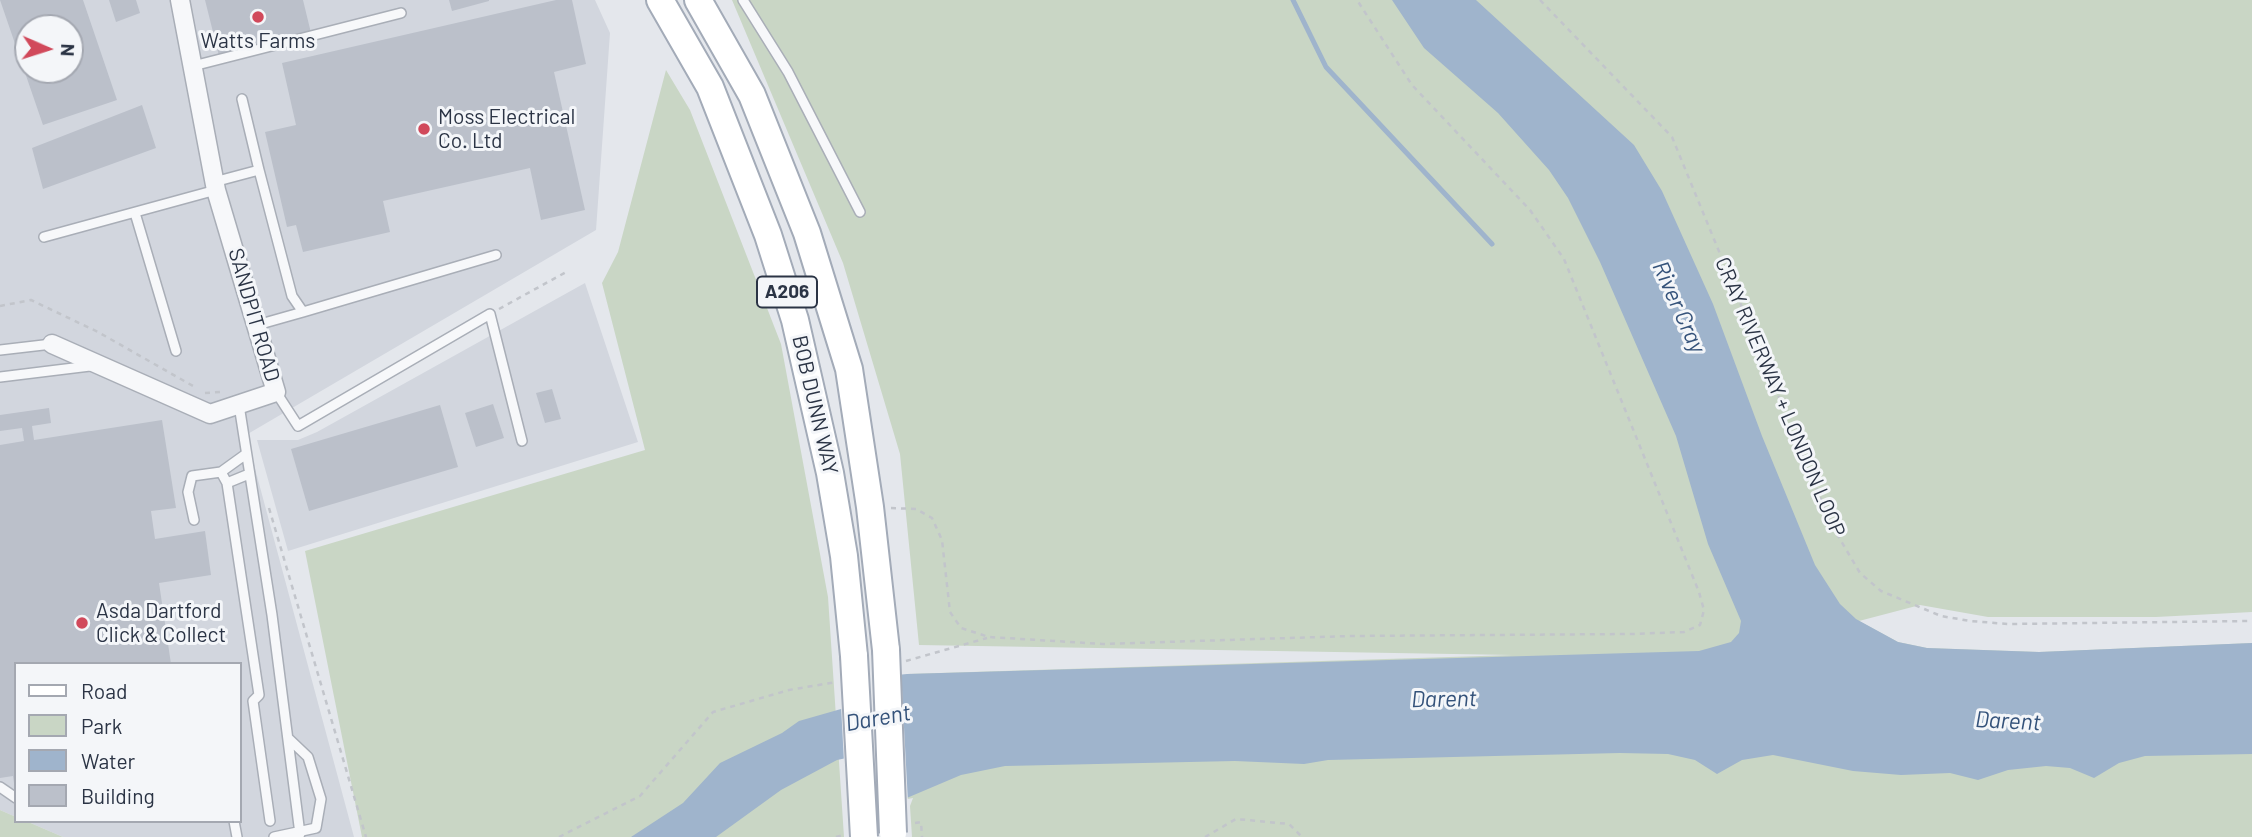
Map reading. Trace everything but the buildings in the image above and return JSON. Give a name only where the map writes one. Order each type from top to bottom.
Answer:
[{"type":"main road","name":"BOB DUNN WAY","points":[[660,0],[710,87],[768,235],[795,320],[833,486],[864,837]]},
{"type":"main road","name":"BOB DUNN WAY","points":[[698,0],[752,95],[807,233],[849,369],[893,656],[893,835]]},
{"type":"street","name":"SANDPIT ROAD","points":[[52,344],[210,414],[276,392],[215,186],[180,0]]},
{"type":"lane","points":[[743,0],[788,72],[860,212]]},
{"type":"lane","points":[[193,66],[401,13]]},
{"type":"lane","points":[[242,99],[292,296],[303,312]]},
{"type":"lane","points":[[44,237],[135,213],[258,170]]},
{"type":"lane","points":[[135,213],[176,351]]},
{"type":"lane","points":[[257,325],[496,255]]},
{"type":"lane","points":[[276,392],[298,426],[490,314],[522,441]]},
{"type":"lane","points":[[0,351],[52,344]]},
{"type":"lane","points":[[0,377],[37,370],[99,365]]},
{"type":"lane","points":[[240,405],[300,834]]},
{"type":"lane","points":[[194,520],[188,492],[192,476],[221,472],[246,454]]},
{"type":"lane","points":[[221,472],[227,483],[259,695],[253,701],[270,821]]},
{"type":"lane","points":[[227,483],[249,474]]},
{"type":"lane","points":[[274,837],[300,834],[316,828],[321,799],[308,758],[288,738]]},
{"type":"path","points":[[885,508],[916,509],[932,518],[942,540],[950,612],[961,628],[989,637],[1103,644],[1351,636],[1632,634],[1684,632],[1700,625],[1704,610],[1699,592],[1564,259],[1530,210],[1412,85],[1357,0]]},
{"type":"path","name":"CRAY RIVERWAY + LONDON LOOP","points":[[1540,0],[1672,137],[1831,524],[1860,573],[1881,591],[1941,616],[1970,621],[2035,624],[2252,621]]},
{"type":"path","points":[[490,314],[568,271]]},
{"type":"path","points":[[0,306],[31,300],[98,332],[193,386]]},
{"type":"path","points":[[205,393],[222,392],[240,405]]},
{"type":"path","points":[[267,499],[366,837]]},
{"type":"path","points":[[893,656],[989,637]]},
{"type":"path","points":[[559,837],[640,796],[713,712],[789,690],[851,667]]},
{"type":"path","points":[[1205,837],[1236,819],[1289,824],[1302,837]]},
{"type":"path","points":[[921,822],[922,837]]},
{"type":"shaded area","points":[[0,0],[595,0],[610,33],[596,230],[246,435],[354,837],[63,837],[31,823],[242,823],[242,662],[14,662],[14,816],[0,810]]},
{"type":"shaded area","points":[[585,283],[638,442],[288,551],[257,440],[298,440],[317,432]]},
{"type":"green space","points":[[732,0],[2252,0],[2252,612],[2156,617],[1988,617],[1920,605],[1859,621],[1898,642],[1927,648],[2039,652],[2252,643],[2252,837],[912,837],[910,806],[913,798],[902,800],[907,674],[1513,655],[919,645],[900,454],[843,263]]},
{"type":"green space","points":[[666,70],[690,110],[781,344],[828,597],[844,837],[362,837],[305,551],[645,450],[602,283],[618,252]]},
{"type":"green space","points":[[0,810],[14,816],[14,823],[31,823],[63,837],[0,837]]},
{"type":"water","points":[[1392,0],[1476,0],[1634,145],[1662,191],[1713,304],[1762,436],[1815,565],[1840,604],[1856,619],[1898,642],[1927,648],[2039,652],[2252,643],[2252,754],[2145,756],[2119,763],[2094,778],[2070,768],[2046,766],[2008,770],[1978,780],[1950,773],[1901,775],[1853,771],[1773,755],[1742,760],[1717,774],[1695,760],[1668,754],[1620,753],[1328,760],[1304,764],[1235,761],[1005,766],[961,775],[902,800],[899,747],[837,760],[781,790],[716,837],[631,837],[683,803],[720,763],[782,733],[799,721],[897,693],[897,675],[1699,651],[1731,642],[1739,633],[1741,621],[1708,544],[1676,436],[1600,262],[1568,198],[1549,170],[1498,113],[1424,48]]},
{"type":"pier","points":[[901,671],[908,802],[901,803],[896,751],[844,763],[841,706],[894,691],[895,672]]},
{"type":"waterway","points":[[1293,0],[1326,67],[1492,244]]},
{"type":"place","name":"Watts Farms","points":[[258,17]]},
{"type":"place","name":"Moss Electrical Co. Ltd","points":[[424,129]]},
{"type":"place","name":"Asda Dartford Click & Collect","points":[[82,623]]},
{"type":"water label","name":"River Cray","points":[[1679,307]]},
{"type":"water label","name":"Darent","points":[[1444,699]]},
{"type":"water label","name":"Darent","points":[[878,718]]},
{"type":"water label","name":"Darent","points":[[2008,721]]}]
